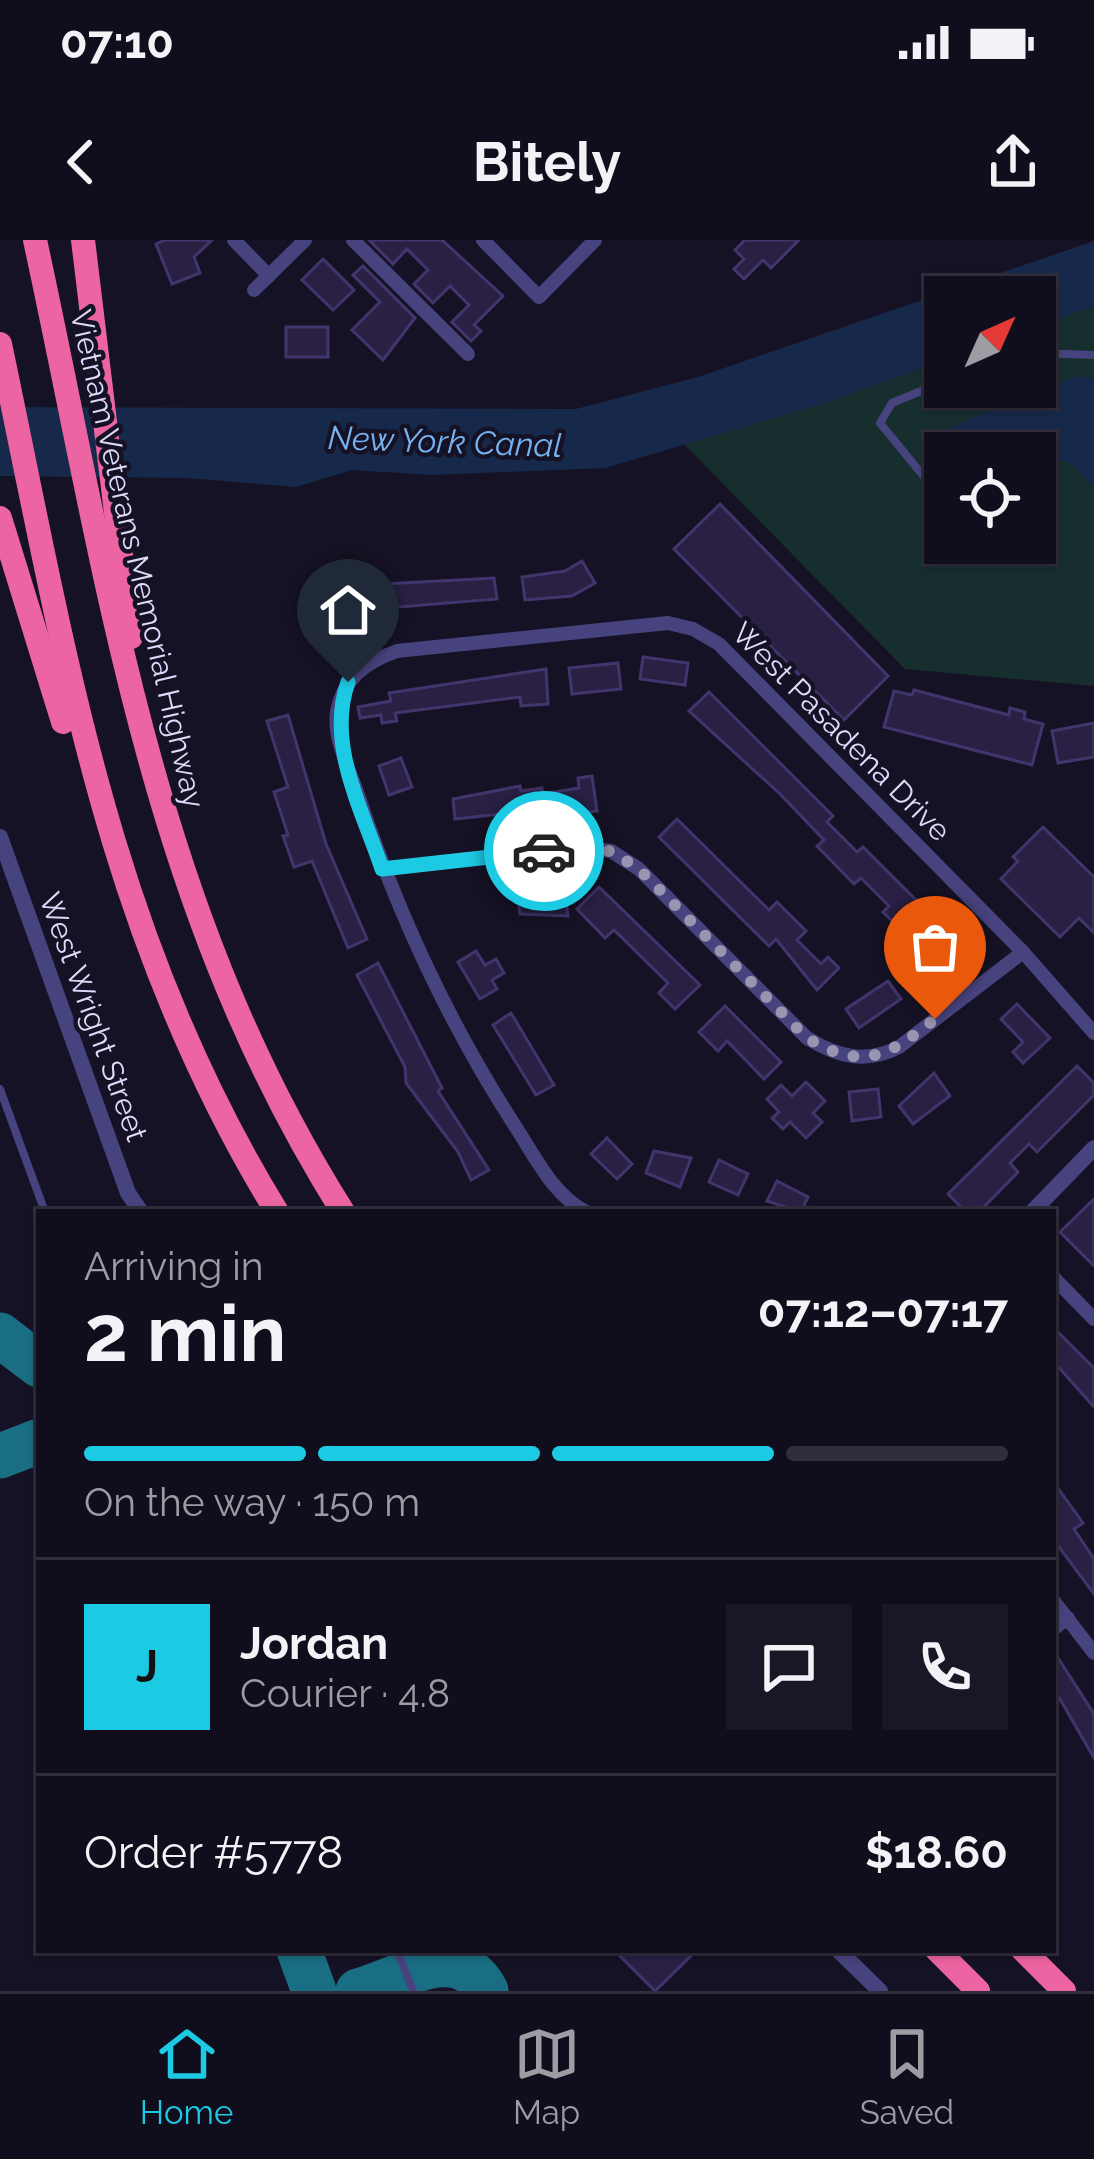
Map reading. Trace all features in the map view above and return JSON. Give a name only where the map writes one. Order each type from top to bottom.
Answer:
[{"type":"highway","name":"Vietnam Veterans Memorial Highway","points":[[35,240],[140,735],[172,849],[215,964],[266,1074],[341,1209]]},
{"type":"highway","points":[[83,240],[118,495],[140,735]]},
{"type":"highway","points":[[0,344],[84,750],[135,915]]},
{"type":"highway","points":[[0,518],[59,712],[135,915],[195,1059],[276,1209]]},
{"type":"highway","points":[[941,1953],[979,1991]]},
{"type":"highway","points":[[1026,1953],[1064,1991]]},
{"type":"street","points":[[234,240],[269,276]]},
{"type":"street","points":[[254,290],[305,240]]},
{"type":"street","points":[[353,240],[468,354]]},
{"type":"street","points":[[483,240],[539,297],[595,240]]},
{"type":"street","name":"West Pasadena Drive","points":[[382,869],[340,741],[337,714],[348,682],[368,661],[397,651],[643,625],[693,629],[719,644],[1023,952],[1094,1033]]},
{"type":"street","name":"West Wright Street","points":[[0,837],[128,1192],[139,1209]]},
{"type":"street","points":[[582,1209],[552,1185],[472,1060],[382,869],[578,848],[611,851],[639,869],[807,1038],[830,1052],[856,1058],[899,1047],[1023,952]]},
{"type":"street","points":[[1035,1209],[1094,1148]]},
{"type":"street","points":[[1056,1279],[1094,1319]]},
{"type":"street","points":[[1056,1604],[1094,1653]]},
{"type":"street","points":[[1056,1628],[1068,1618]]},
{"type":"street","points":[[841,1953],[880,1991]]},
{"type":"lane","points":[[1056,354],[1094,355]]},
{"type":"lane","points":[[924,390],[892,403],[880,423],[924,477]]},
{"type":"lane","points":[[0,1089],[44,1209]]},
{"type":"lane","points":[[398,1953],[413,1991]]},
{"type":"green space","points":[[1094,306],[1094,686],[905,669],[683,443],[822,404],[924,368],[924,408],[1056,408],[1056,320]]},
{"type":"water","points":[[1094,241],[1094,306],[1056,320],[1056,276],[992,276]]},
{"type":"water","name":"New York Canal","points":[[924,299],[924,368],[822,404],[605,468],[431,475],[352,470],[296,487],[187,478],[0,476],[0,407],[576,409],[698,377]]},
{"type":"water","points":[[1074,376],[1094,378],[1094,488],[1068,461],[1056,462],[1056,432],[941,432],[995,408],[1056,408],[1056,386]]},
{"type":"building","points":[[212,240],[194,257],[200,273],[172,284],[156,244]]},
{"type":"building","points":[[369,240],[442,240],[503,296],[474,325],[481,331],[471,341],[452,322],[469,305],[450,286],[433,303],[414,284],[428,270],[407,249],[393,264]]},
{"type":"building","points":[[745,240],[799,240],[771,268],[763,260],[744,279],[734,269],[744,259],[735,250]]},
{"type":"building","points":[[323,259],[354,290],[333,310],[302,280]]},
{"type":"building","points":[[363,266],[415,318],[383,360],[352,330],[380,302],[353,275]]},
{"type":"building","points":[[286,327],[328,327],[328,357],[286,357]]},
{"type":"building","points":[[720,504],[888,676],[844,720],[674,549]]},
{"type":"building","points":[[582,561],[595,583],[572,596],[525,600],[522,577],[565,571]]},
{"type":"building","points":[[494,578],[497,599],[351,611],[347,586]]},
{"type":"building","points":[[643,657],[688,663],[685,685],[640,679]]},
{"type":"building","points":[[618,663],[621,689],[572,694],[569,668]]},
{"type":"building","points":[[546,669],[548,704],[521,706],[520,697],[395,713],[397,721],[382,723],[381,715],[360,718],[358,707],[391,701],[389,693]]},
{"type":"building","points":[[914,690],[1009,715],[1010,708],[1025,712],[1024,719],[1043,724],[1032,765],[884,727],[894,691],[912,695]]},
{"type":"building","points":[[709,692],[833,816],[827,822],[857,852],[863,847],[923,907],[907,923],[899,915],[892,921],[883,912],[889,906],[861,878],[854,884],[817,846],[824,840],[689,711]]},
{"type":"building","points":[[288,715],[326,844],[367,939],[348,948],[312,861],[294,867],[283,836],[288,835],[274,792],[288,787],[267,721]]},
{"type":"building","points":[[1094,723],[1094,757],[1058,763],[1052,731]]},
{"type":"building","points":[[401,758],[412,787],[389,795],[379,766]]},
{"type":"building","points":[[592,776],[597,811],[568,815],[566,807],[455,819],[453,799],[520,786],[521,791],[542,788],[543,794],[579,788],[578,778]]},
{"type":"building","points":[[677,819],[769,910],[777,902],[806,931],[797,940],[821,964],[828,957],[839,968],[817,990],[776,939],[769,946],[659,837]]},
{"type":"building","points":[[1043,827],[1094,877],[1094,933],[1079,918],[1060,937],[1001,879],[1018,861],[1013,857]]},
{"type":"building","points":[[564,885],[568,916],[520,914],[517,891]]},
{"type":"building","points":[[599,887],[700,985],[675,1009],[659,993],[668,983],[614,930],[605,938],[577,909]]},
{"type":"building","points":[[942,926],[952,962],[927,970],[916,934]]},
{"type":"building","points":[[476,951],[485,965],[496,959],[504,973],[492,980],[497,989],[480,999],[458,962]]},
{"type":"building","points":[[378,963],[442,1088],[438,1091],[489,1170],[471,1180],[458,1152],[406,1083],[405,1067],[357,975]]},
{"type":"building","points":[[888,981],[901,999],[859,1028],[846,1009]]},
{"type":"building","points":[[1017,1004],[1050,1038],[1023,1063],[1013,1052],[1023,1042],[1001,1019]]},
{"type":"building","points":[[725,1006],[781,1062],[764,1079],[727,1041],[718,1051],[699,1032]]},
{"type":"building","points":[[511,1013],[554,1085],[536,1095],[493,1025]]},
{"type":"building","points":[[1077,1066],[1094,1083],[1094,1095],[1037,1152],[1029,1144],[1010,1163],[1018,1172],[982,1209],[957,1209],[960,1206],[948,1194]]},
{"type":"building","points":[[934,1073],[950,1096],[913,1124],[899,1106]]},
{"type":"building","points":[[806,1082],[825,1101],[813,1113],[822,1122],[806,1138],[790,1122],[783,1129],[772,1118],[779,1112],[767,1099],[781,1085],[792,1096]]},
{"type":"building","points":[[878,1089],[881,1117],[852,1121],[849,1092]]},
{"type":"building","points":[[607,1138],[632,1164],[617,1179],[591,1154]]},
{"type":"building","points":[[654,1151],[691,1158],[680,1187],[646,1173]]},
{"type":"building","points":[[719,1160],[748,1174],[738,1195],[709,1182]]},
{"type":"building","points":[[777,1181],[808,1197],[802,1209],[767,1201]]},
{"type":"building","points":[[1094,1199],[1094,1266],[1060,1232]]},
{"type":"building","points":[[1056,1330],[1094,1368],[1094,1407],[1056,1364]]},
{"type":"building","points":[[1056,1485],[1083,1523],[1074,1529],[1094,1559],[1094,1594],[1056,1543]]},
{"type":"building","points":[[1056,1655],[1094,1714],[1094,1758],[1056,1692]]},
{"type":"building","points":[[617,1953],[694,1953],[655,1991]]},
{"type":"taxiway","points":[[0,1335],[36,1363]]},
{"type":"taxiway","points":[[0,1456],[36,1442]]},
{"type":"taxiway","points":[[300,1953],[314,1991]]},
{"type":"taxiway","points":[[358,1991],[444,1965],[474,1975],[486,1991]]},
{"type":"way so far","points":[[544,851],[611,851],[639,869],[807,1038],[830,1052],[856,1058],[881,1056],[935,1019]]},
{"type":"route","points":[[348,682],[337,714],[340,741],[382,869],[544,851]]}]
